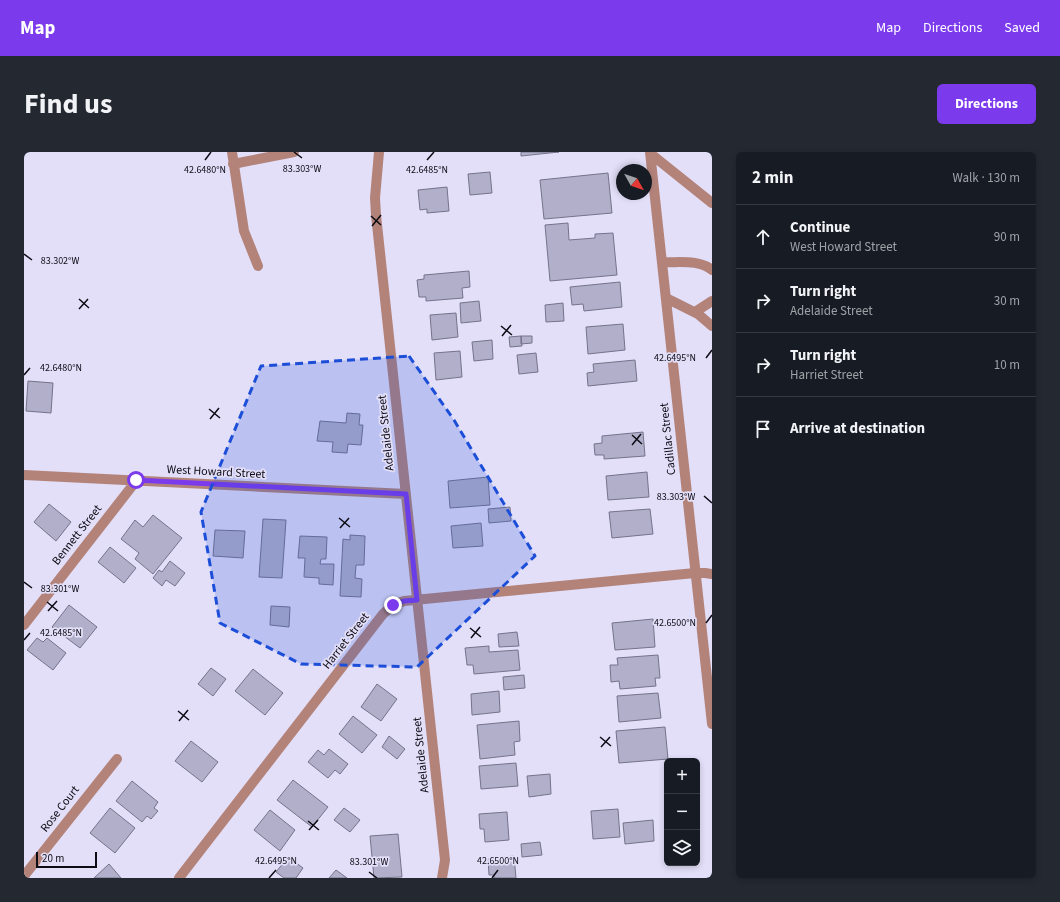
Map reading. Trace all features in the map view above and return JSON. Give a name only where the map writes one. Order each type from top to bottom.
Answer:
[{"type":"street","points":[[232,152],[244,231],[258,266]]},
{"type":"street","points":[[233,164],[294,152]]},
{"type":"street","name":"Adelaide Street","points":[[379,152],[375,193],[376,215],[446,860],[442,878]]},
{"type":"street","points":[[650,153],[712,203]]},
{"type":"street","name":"Cadillac Street","points":[[650,153],[712,724]]},
{"type":"street","points":[[662,262],[706,265],[712,270]]},
{"type":"street","points":[[666,298],[695,312],[712,326]]},
{"type":"street","points":[[695,312],[712,300]]},
{"type":"street","name":"West Howard Street","points":[[24,475],[406,494]]},
{"type":"street","name":"Bennett Street","points":[[24,625],[136,480]]},
{"type":"street","name":"Harriet Street","points":[[179,878],[383,614],[397,603],[705,572],[712,574]]},
{"type":"street","name":"Rose Court","points":[[24,876],[117,759]]},
{"type":"highlighted area","points":[[409,356],[454,420],[535,556],[417,667],[301,664],[220,623],[201,512],[261,366]]},
{"type":"building","points":[[521,152],[559,152],[521,156]]},
{"type":"building","points":[[490,172],[492,193],[470,195],[468,174]]},
{"type":"building","points":[[608,173],[612,213],[544,219],[540,180]]},
{"type":"building","points":[[447,187],[449,211],[427,213],[427,209],[420,210],[418,190]]},
{"type":"building","points":[[568,223],[569,240],[595,238],[595,234],[613,233],[617,275],[550,281],[545,225]]},
{"type":"building","points":[[469,271],[470,287],[462,288],[463,298],[426,301],[426,297],[419,297],[417,280],[424,279],[424,275]]},
{"type":"building","points":[[620,282],[622,307],[584,311],[583,304],[572,305],[570,287]]},
{"type":"building","points":[[479,301],[481,321],[461,323],[460,303]]},
{"type":"building","points":[[563,303],[564,321],[546,322],[545,305]]},
{"type":"building","points":[[456,313],[458,337],[432,340],[430,315]]},
{"type":"building","points":[[623,324],[625,350],[588,354],[586,327]]},
{"type":"building","points":[[521,336],[522,346],[510,347],[509,337]]},
{"type":"building","points":[[521,336],[532,336],[532,343],[521,344]]},
{"type":"building","points":[[492,340],[493,359],[474,361],[472,342]]},
{"type":"building","points":[[460,351],[462,377],[436,380],[434,353]]},
{"type":"building","points":[[536,353],[538,372],[519,374],[517,355]]},
{"type":"building","points":[[635,360],[637,381],[588,386],[587,373],[594,372],[593,364]]},
{"type":"building","points":[[28,381],[53,383],[51,413],[26,411]]},
{"type":"building","points":[[347,413],[360,414],[359,425],[363,425],[361,445],[348,444],[347,453],[332,452],[333,442],[317,441],[320,421],[346,423]]},
{"type":"building","points":[[643,432],[645,456],[604,459],[604,455],[595,455],[594,444],[602,443],[602,436]]},
{"type":"building","points":[[647,472],[649,497],[608,500],[606,476]]},
{"type":"building","points":[[488,477],[490,505],[450,508],[448,481]]},
{"type":"building","points":[[49,504],[71,522],[56,541],[34,522]]},
{"type":"building","points":[[510,507],[511,521],[489,523],[488,509]]},
{"type":"building","points":[[650,509],[653,534],[612,538],[609,512]]},
{"type":"building","points":[[153,515],[182,538],[153,574],[135,559],[139,553],[121,539],[135,520],[143,527]]},
{"type":"building","points":[[263,519],[286,520],[282,578],[259,577]]},
{"type":"building","points":[[481,523],[483,546],[453,548],[451,526]]},
{"type":"building","points":[[215,530],[245,531],[243,558],[213,556]]},
{"type":"building","points":[[350,535],[365,536],[364,565],[356,565],[355,578],[362,579],[361,597],[340,596],[343,539],[350,540]]},
{"type":"building","points":[[300,536],[327,537],[326,559],[321,559],[320,564],[334,564],[333,585],[319,584],[319,578],[304,577],[305,558],[298,558]]},
{"type":"building","points":[[110,547],[136,568],[124,583],[98,562]]},
{"type":"building","points":[[170,561],[185,573],[175,586],[166,580],[162,586],[153,578],[159,570],[162,572]]},
{"type":"building","points":[[69,605],[97,627],[80,648],[52,627]]},
{"type":"building","points":[[271,606],[290,607],[289,627],[270,625]]},
{"type":"building","points":[[653,619],[655,647],[615,650],[612,623]]},
{"type":"building","points":[[517,632],[519,646],[499,647],[498,634]]},
{"type":"building","points":[[37,638],[43,642],[47,638],[66,653],[53,670],[27,650]]},
{"type":"building","points":[[489,646],[489,652],[518,650],[520,670],[474,674],[473,665],[467,665],[465,648]]},
{"type":"building","points":[[658,655],[660,678],[655,678],[656,686],[620,689],[619,681],[611,682],[610,665],[618,665],[617,658]]},
{"type":"building","points":[[211,668],[226,679],[213,696],[198,684]]},
{"type":"building","points":[[253,669],[283,693],[265,715],[235,691]]},
{"type":"building","points":[[524,675],[525,688],[504,690],[503,677]]},
{"type":"building","points":[[377,684],[397,699],[381,721],[361,707]]},
{"type":"building","points":[[499,691],[500,712],[472,715],[471,694]]},
{"type":"building","points":[[658,693],[661,718],[619,722],[617,696]]},
{"type":"building","points":[[353,716],[377,735],[362,753],[339,734]]},
{"type":"building","points":[[519,721],[520,741],[514,742],[515,755],[480,759],[477,725]]},
{"type":"building","points":[[665,727],[668,758],[619,763],[616,731]]},
{"type":"building","points":[[389,736],[405,749],[397,759],[382,747]]},
{"type":"building","points":[[191,741],[218,762],[202,782],[175,761]]},
{"type":"building","points":[[329,749],[348,764],[340,774],[335,770],[328,778],[308,762],[318,750],[324,755]]},
{"type":"building","points":[[516,763],[518,786],[481,789],[479,766]]},
{"type":"building","points":[[550,774],[551,794],[529,797],[527,776]]},
{"type":"building","points":[[293,780],[328,807],[312,827],[277,800]]},
{"type":"building","points":[[132,781],[158,802],[154,808],[158,811],[151,819],[147,816],[142,822],[116,801]]},
{"type":"building","points":[[110,808],[135,828],[115,853],[90,833]]},
{"type":"building","points":[[344,808],[360,820],[350,832],[334,820]]},
{"type":"building","points":[[618,809],[620,837],[593,839],[591,811]]},
{"type":"building","points":[[270,810],[295,830],[280,851],[254,830]]},
{"type":"building","points":[[507,812],[509,840],[485,842],[484,829],[480,829],[479,814]]},
{"type":"building","points":[[653,820],[654,841],[625,844],[623,823]]},
{"type":"building","points":[[398,834],[402,877],[374,878],[370,836]]},
{"type":"building","points":[[540,842],[542,855],[522,857],[521,844]]},
{"type":"building","points":[[514,856],[516,878],[494,878],[494,875],[489,875],[488,859]]},
{"type":"building","points":[[288,857],[303,868],[296,878],[284,878],[276,872]]},
{"type":"building","points":[[109,864],[121,878],[94,878]]},
{"type":"building","points":[[336,870],[347,878],[329,878]]},
{"type":"route","points":[[136,480],[406,494],[417,600],[404,601],[393,605]]}]
